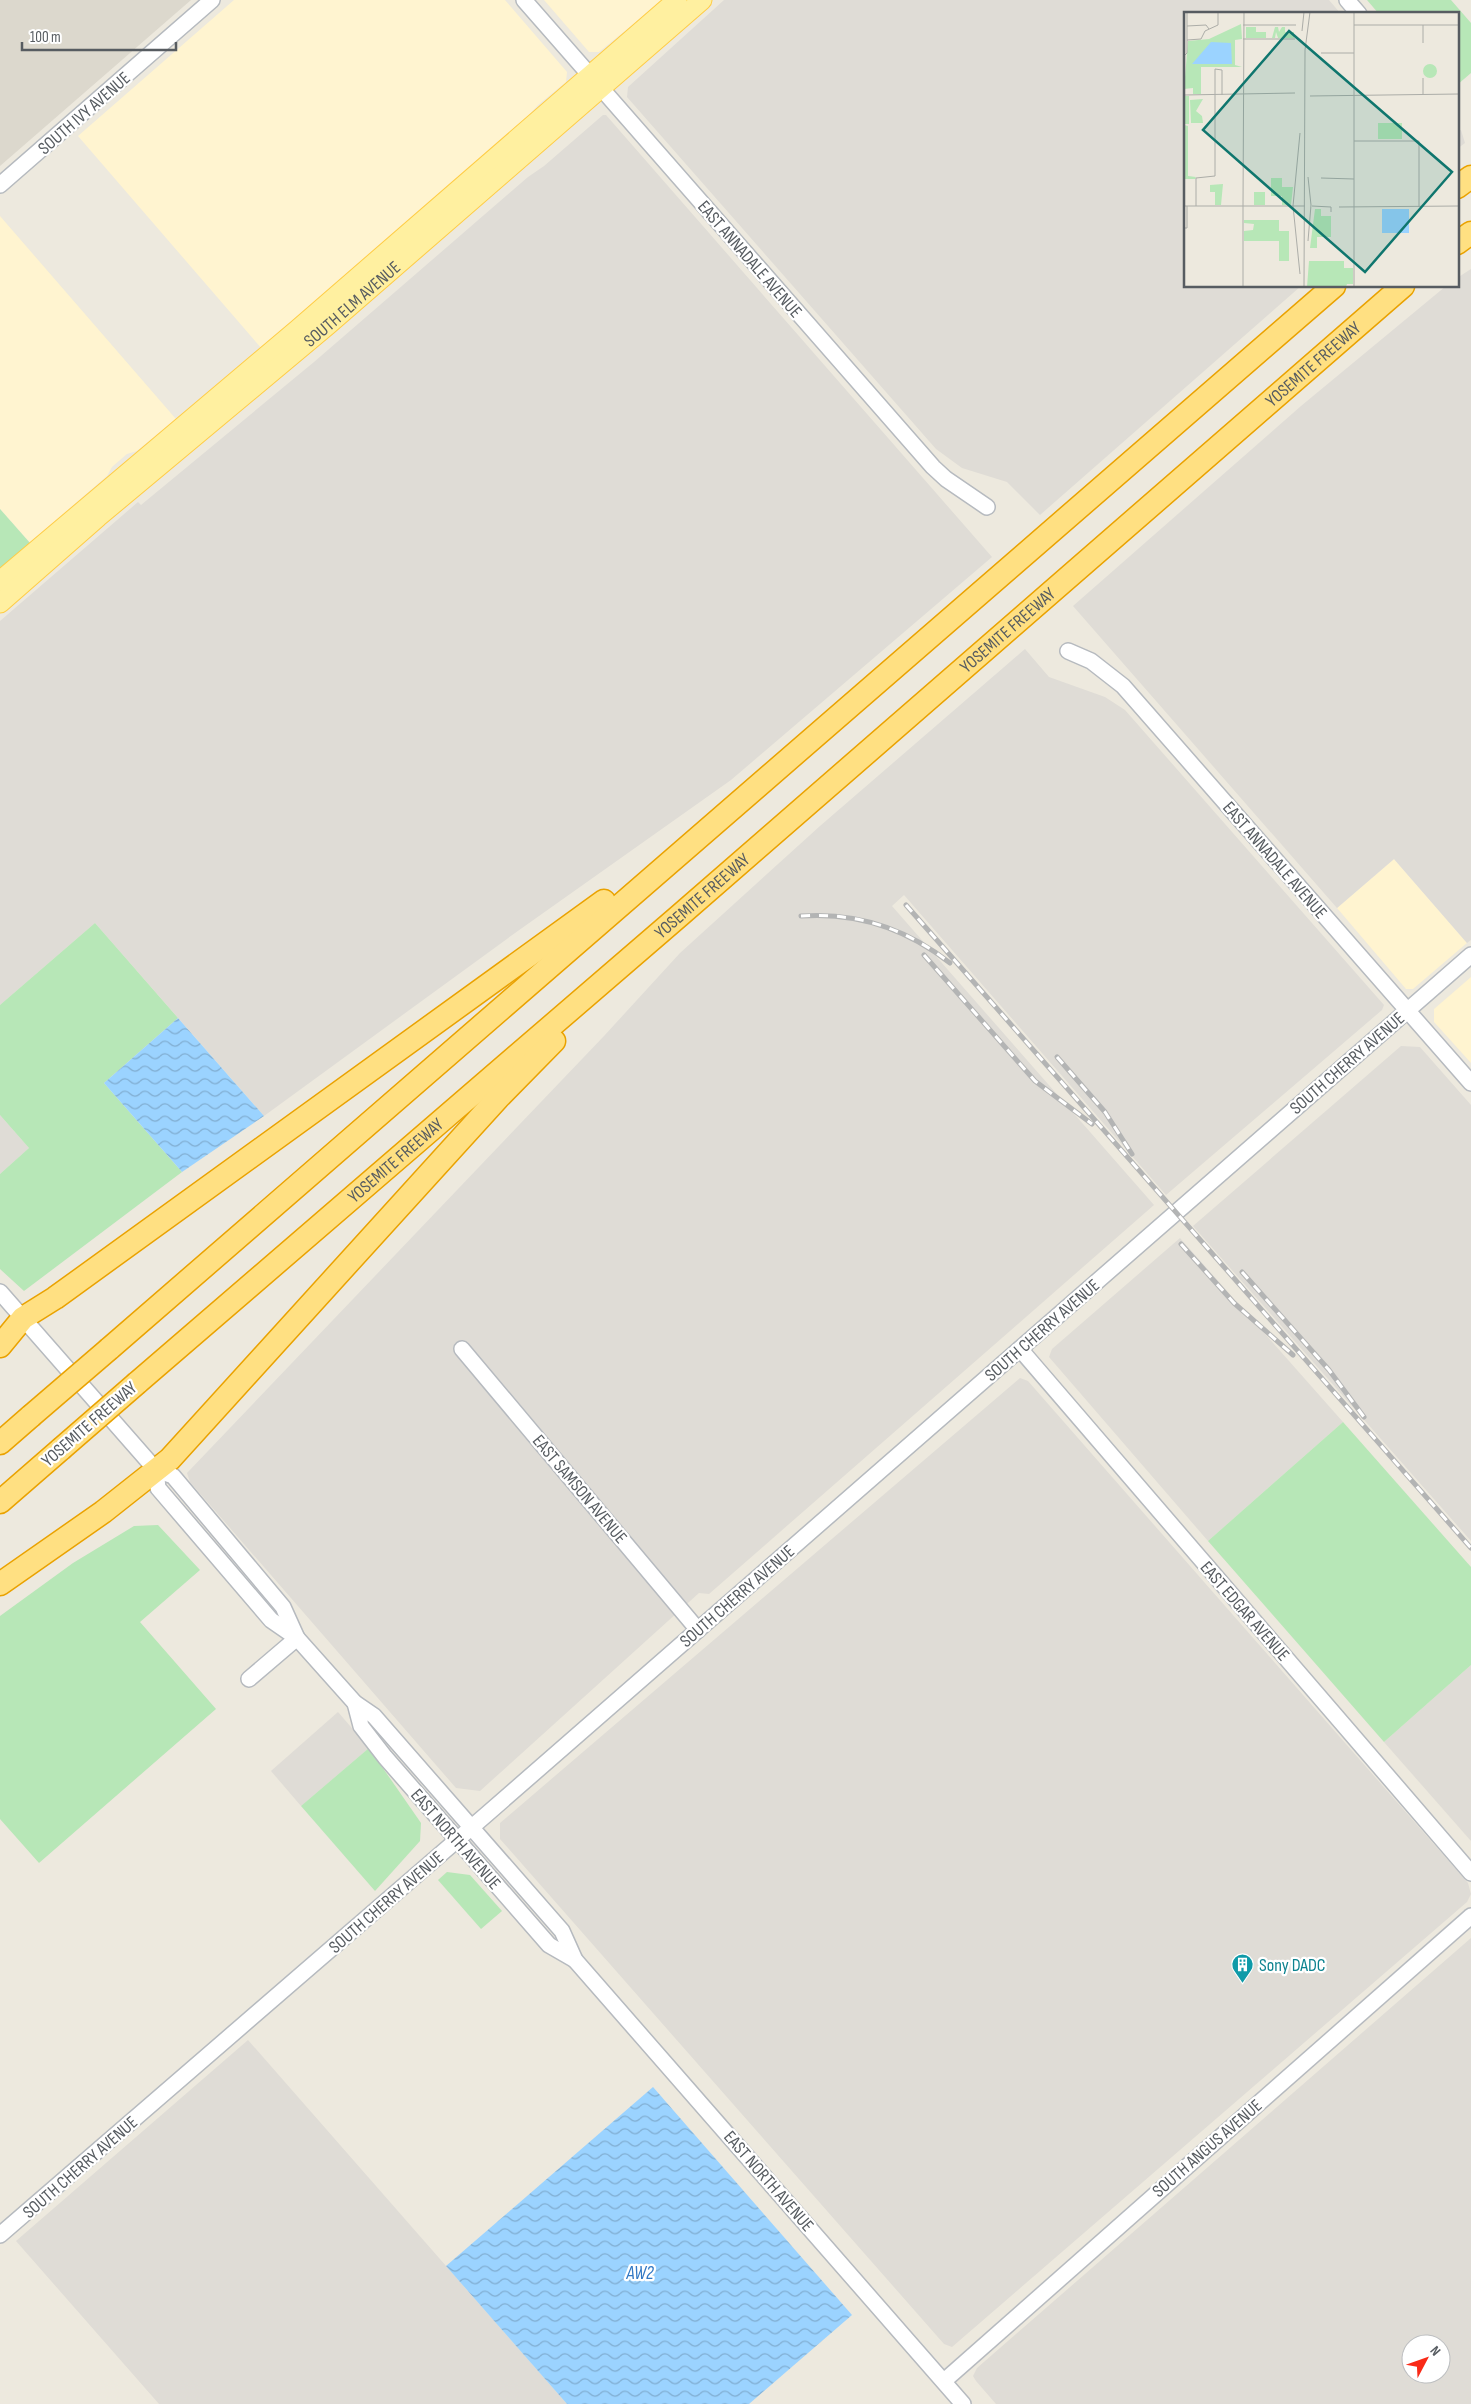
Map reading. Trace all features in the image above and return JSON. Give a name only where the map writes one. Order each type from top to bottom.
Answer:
[{"type":"highway","points":[[1458,186],[1471,177]]},
{"type":"highway","points":[[0,1443],[1332,288]]},
{"type":"highway","name":"YOSEMITE FREEWAY","points":[[0,1502],[679,916],[1401,288]]},
{"type":"highway","points":[[0,1346],[23,1318],[55,1298],[577,920],[692,841]]},
{"type":"highway","points":[[0,1584],[111,1507],[170,1459],[498,1098],[679,916]]},
{"type":"main road","name":"SOUTH ELM AVENUE","points":[[596,82],[677,0]]},
{"type":"main road","name":"SOUTH ELM AVENUE","points":[[0,602],[298,329],[596,82],[702,0]]},
{"type":"main road","name":"SOUTH ELM AVENUE","points":[[0,581],[153,461]]},
{"type":"street","name":"SOUTH IVY AVENUE","points":[[0,185],[212,0]]},
{"type":"street","name":"EAST ANNADALE AVENUE","points":[[524,0],[933,467],[946,479],[987,507]]},
{"type":"street","points":[[1347,0],[1357,12]]},
{"type":"street","name":"EAST ANNADALE AVENUE","points":[[1068,651],[1091,661],[1123,686],[1471,1083]]},
{"type":"street","name":"SOUTH CHERRY AVENUE","points":[[0,2235],[471,1828],[1471,955]]},
{"type":"street","name":"EAST NORTH AVENUE","points":[[0,1292],[156,1470],[158,1488],[271,1620],[298,1638],[355,1704],[374,1716],[562,1931],[575,1960],[963,2404]]},
{"type":"street","name":"EAST SAMSON AVENUE","points":[[462,1349],[698,1630]]},
{"type":"street","name":"EAST EDGAR AVENUE","points":[[1020,1349],[1471,1873]]},
{"type":"street","points":[[249,1679],[298,1638]]},
{"type":"street","name":"EAST NORTH AVENUE","points":[[355,1704],[361,1726],[457,1840],[548,1945],[575,1960]]},
{"type":"street","name":"SOUTH ANGUS AVENUE","points":[[944,2381],[1471,1916]]},
{"type":"shaded area","points":[[0,0],[191,0],[0,166]]},
{"type":"shaded area","points":[[234,0],[505,0],[567,72],[566,82],[538,105],[519,126],[262,349],[78,136]]},
{"type":"shaded area","points":[[544,0],[663,0],[599,52],[589,52]]},
{"type":"shaded area","points":[[724,0],[1329,0],[1339,12],[1184,12],[1184,288],[1299,288],[1040,515],[1007,482],[962,468],[936,449],[627,97],[628,87]]},
{"type":"shaded area","points":[[603,115],[606,115],[992,557],[731,780],[515,933],[264,1116],[95,923],[0,1005],[0,621],[138,502],[141,505],[314,362],[528,177],[544,166]]},
{"type":"shaded area","points":[[1461,130],[1465,143],[1458,148],[1458,131]]},
{"type":"shaded area","points":[[0,216],[176,419],[137,451],[127,454],[112,467],[107,476],[30,543],[0,509]]},
{"type":"shaded area","points":[[1471,269],[1471,940],[1467,943],[1394,859],[1337,908],[1073,606],[1301,406],[1444,288],[1458,288],[1458,277]]},
{"type":"shaded area","points":[[1025,649],[1049,677],[1105,697],[1125,710],[1384,1005],[1382,1010],[1166,1195],[904,895],[892,906],[1154,1205],[709,1594],[699,1593],[480,1791],[456,1788],[190,1482],[187,1473],[604,1036],[680,953],[820,826]]},
{"type":"shaded area","points":[[1394,859],[1467,943],[1413,989],[1406,989],[1337,908]]},
{"type":"shaded area","points":[[1471,977],[1471,1063],[1434,1022],[1434,1009]]},
{"type":"shaded area","points":[[1401,1046],[1420,1047],[1471,1105],[1471,1541],[1193,1226]]},
{"type":"shaded area","points":[[0,1115],[29,1148],[0,1174]]},
{"type":"shaded area","points":[[1180,1238],[1343,1422],[1208,1541],[1049,1357],[1052,1349]]},
{"type":"shaded area","points":[[1020,1378],[1028,1381],[1468,1883],[1471,1894],[1467,1902],[952,2347],[944,2344],[500,1839],[500,1823]]},
{"type":"shaded area","points":[[1471,1665],[1471,1841],[1384,1742]]},
{"type":"shaded area","points":[[338,1712],[369,1748],[301,1806],[271,1771]]},
{"type":"shaded area","points":[[1471,1938],[1471,2404],[996,2404],[973,2376],[977,2368]]},
{"type":"shaded area","points":[[248,2040],[567,2404],[159,2404],[16,2241]]},
{"type":"green space","points":[[1367,0],[1451,0],[1471,23],[1471,73],[1458,84],[1458,12],[1377,12]]},
{"type":"green space","points":[[0,509],[30,543],[0,569]]},
{"type":"green space","points":[[95,923],[178,1018],[104,1083],[182,1172],[24,1291],[0,1269],[0,1174],[29,1148],[0,1115],[0,1005]]},
{"type":"green space","points":[[1343,1422],[1471,1567],[1471,1665],[1384,1742],[1208,1541]]},
{"type":"green space","points":[[158,1525],[200,1570],[140,1622],[216,1709],[39,1863],[0,1819],[0,1616],[73,1563],[134,1526]]},
{"type":"green space","points":[[369,1748],[421,1823],[420,1841],[375,1891],[301,1806]]},
{"type":"green space","points":[[447,1872],[470,1875],[502,1911],[481,1929],[438,1880]]},
{"type":"water","points":[[178,1018],[264,1116],[182,1172],[104,1083]]},
{"type":"water","name":"AW2","points":[[653,2087],[852,2315],[749,2404],[567,2404],[446,2266]]},
{"type":"railway","points":[[906,905],[1471,1548]]},
{"type":"railway","points":[[801,916],[822,915],[842,917],[880,925],[916,941],[950,963]]},
{"type":"railway","points":[[924,955],[1035,1081],[1092,1124]]},
{"type":"railway","points":[[1057,1057],[1105,1112],[1132,1154]]},
{"type":"railway","points":[[1181,1244],[1234,1303],[1293,1355]]},
{"type":"railway","points":[[1242,1272],[1329,1370],[1364,1417]]},
{"type":"place","name":"Sony DADC","points":[[1243,1984]]}]
